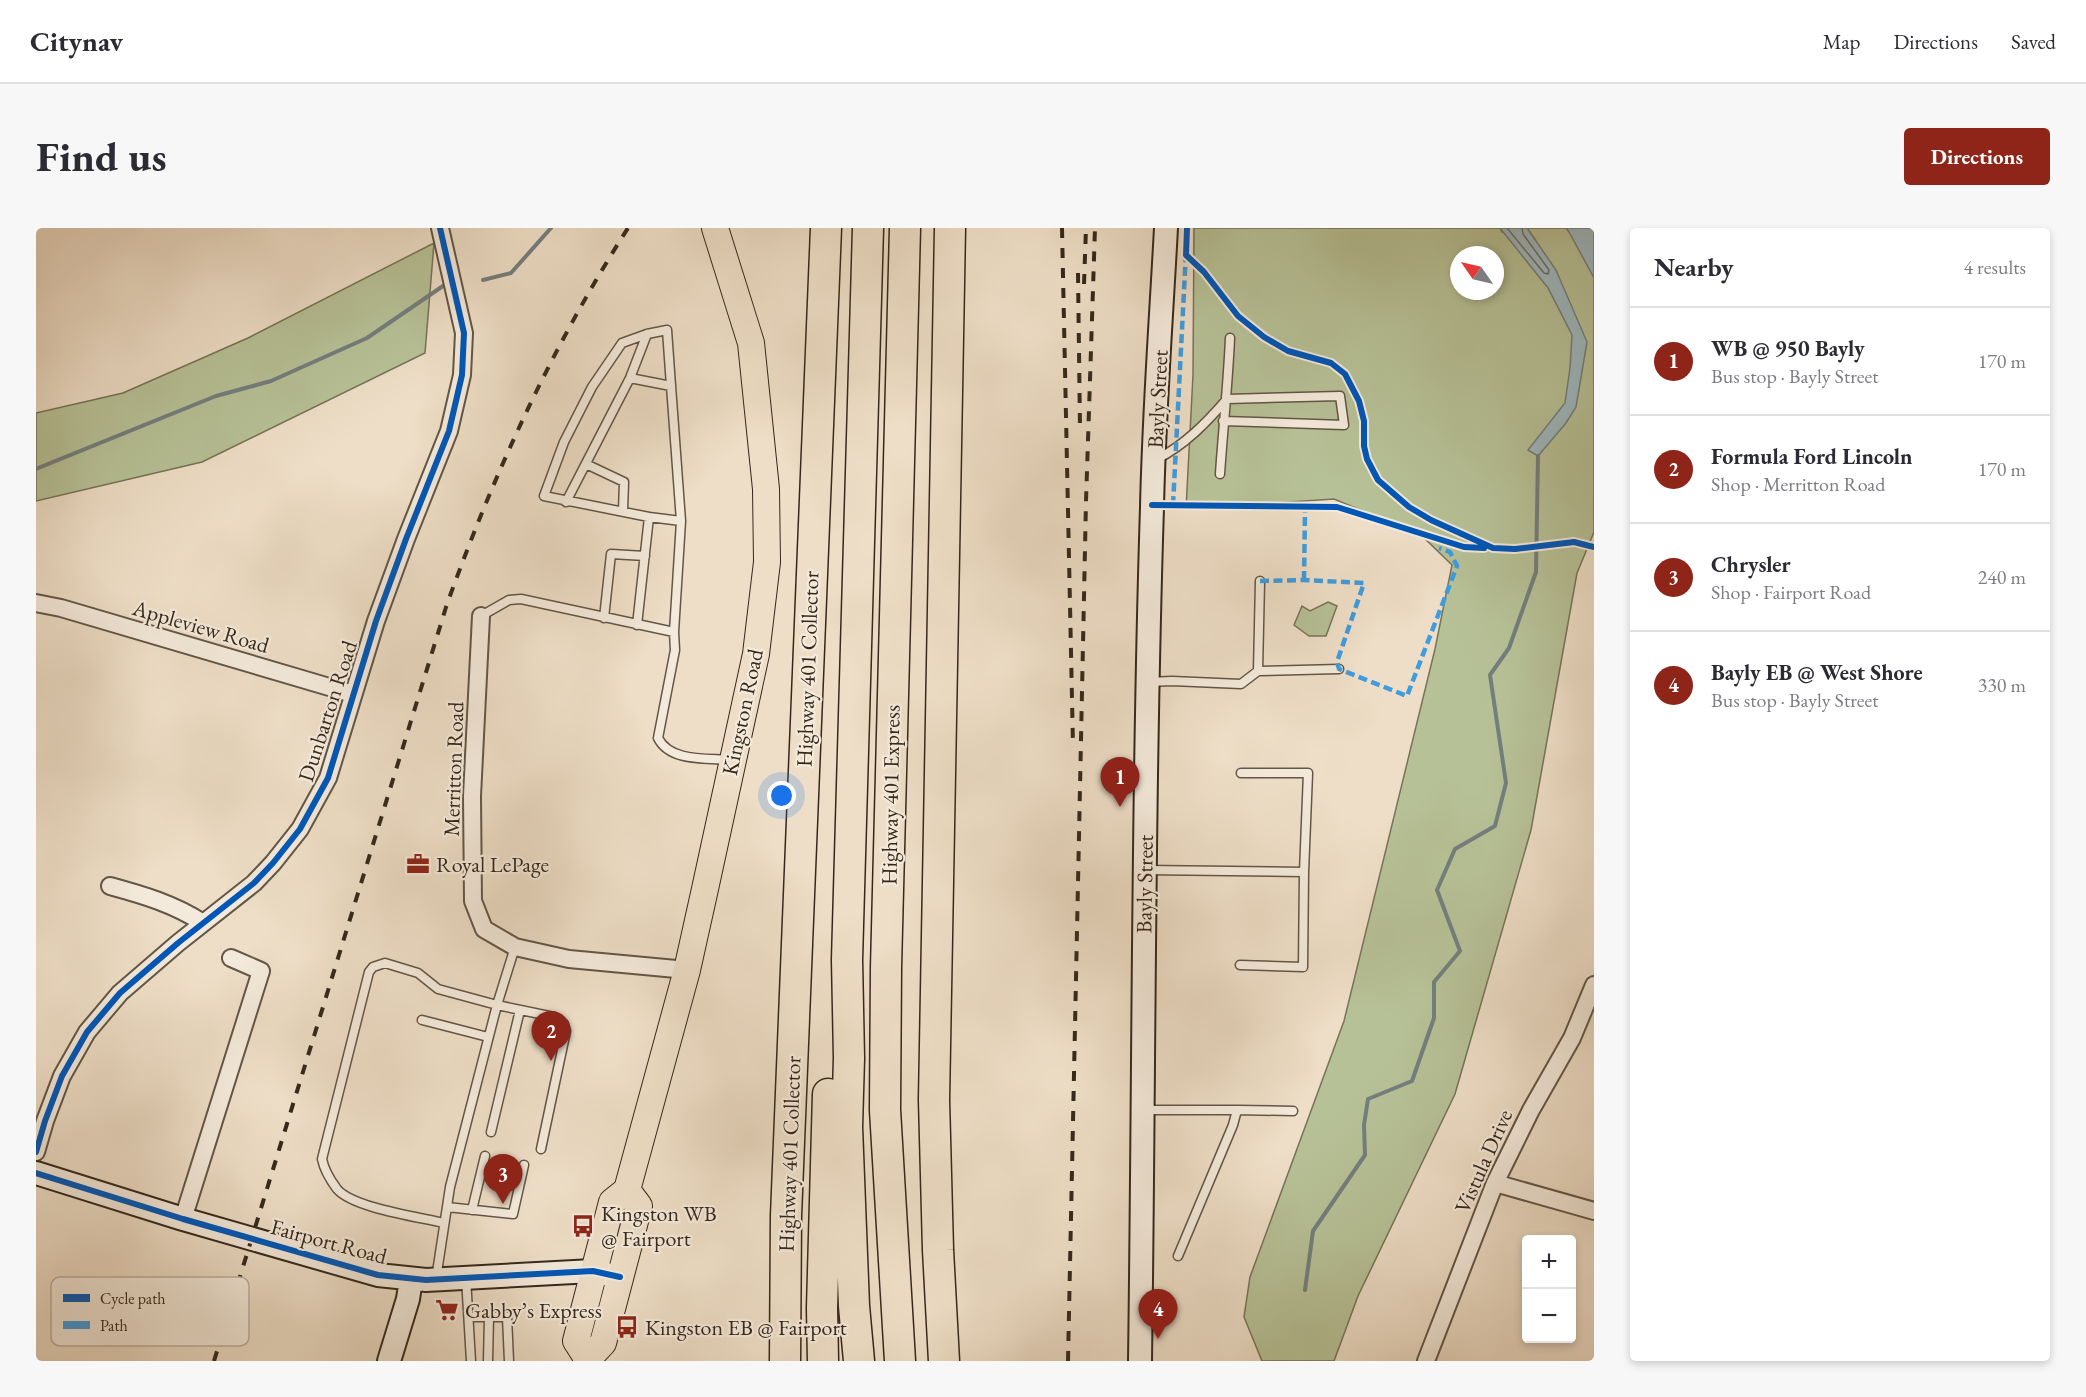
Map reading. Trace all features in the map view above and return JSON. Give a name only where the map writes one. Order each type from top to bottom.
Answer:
[{"type":"highway","name":"Highway 401 Collector","points":[[785,1361],[786,1216],[826,228]]},
{"type":"highway","name":"Highway 401 Express","points":[[859,1361],[854,1306],[847,1127],[849,1058],[847,960],[868,228]]},
{"type":"highway","name":"Highway 401 Express","points":[[900,1361],[886,1121],[886,1015],[892,670],[905,228]]},
{"type":"highway","points":[[944,1361],[934,1100],[950,228]]},
{"type":"highway","points":[[823,1361],[822,1308],[829,1080],[847,960]]},
{"type":"main road","name":"Kingston Road","points":[[627,1190],[639,1206],[603,1342],[586,1360],[576,1341],[612,1202],[627,1190],[687,970],[756,654],[767,562],[766,489],[751,343],[716,228]]},
{"type":"main road","name":"Bayly Street","points":[[1140,1361],[1148,682],[1154,461],[1166,228]]},
{"type":"main road","name":"Fairport Road","points":[[36,1173],[183,1219],[378,1275],[435,1279],[593,1270],[620,1277]]},
{"type":"main road","points":[[389,1361],[408,1299],[411,1279]]},
{"type":"street","name":"Dunbarton Road","points":[[36,1152],[62,1076],[87,1032],[120,993],[202,923],[254,883],[273,863],[300,829],[328,778],[352,694],[406,539],[449,432],[462,375],[465,333],[440,228]]},
{"type":"street","name":"Appleview Road","points":[[36,603],[61,608],[352,694]]},
{"type":"street","name":"Merritton Road","points":[[481,616],[472,796],[473,901],[484,929],[515,947],[569,959],[687,970]]},
{"type":"street","points":[[110,886],[157,899],[202,923]]},
{"type":"street","points":[[183,1219],[261,971],[231,958]]},
{"type":"street","name":"Vistula Drive","points":[[1426,1361],[1496,1183],[1531,1110],[1572,1038],[1594,985]]},
{"type":"street","points":[[1496,1183],[1594,1211]]},
{"type":"lane","points":[[681,521],[566,502],[544,496],[564,442],[592,387],[622,344],[647,334],[667,330],[681,521],[674,632],[675,650],[658,738],[662,747],[675,754],[733,760]]},
{"type":"lane","points":[[566,502],[630,378],[647,334]]},
{"type":"lane","points":[[1220,474],[1230,338]]},
{"type":"lane","points":[[630,378],[672,386]]},
{"type":"lane","points":[[1154,461],[1175,449],[1213,415],[1227,399],[1340,396],[1344,425],[1223,422]]},
{"type":"lane","points":[[586,464],[624,482],[623,511]]},
{"type":"lane","points":[[637,625],[650,517]]},
{"type":"lane","points":[[604,618],[611,554],[645,556]]},
{"type":"lane","points":[[1258,671],[1260,581]]},
{"type":"lane","points":[[481,616],[509,600],[521,599],[674,632]]},
{"type":"lane","points":[[1148,682],[1241,684],[1258,671],[1339,669]]},
{"type":"lane","points":[[1240,965],[1303,967],[1308,772],[1241,773]]},
{"type":"lane","points":[[1144,870],[1304,872]]},
{"type":"lane","points":[[435,1279],[450,1186],[496,1005],[515,947]]},
{"type":"lane","points":[[444,1223],[361,1203],[347,1197],[337,1189],[324,1167],[322,1159],[369,972],[373,967],[385,963],[418,973],[438,989],[496,1005],[554,1017],[564,1024],[566,1031],[541,1149]]},
{"type":"lane","points":[[491,1132],[520,1010]]},
{"type":"lane","points":[[422,1020],[488,1037]]},
{"type":"lane","points":[[1144,1110],[1293,1111]]},
{"type":"lane","points":[[1178,1256],[1238,1110]]},
{"type":"lane","points":[[472,1210],[485,1156]]},
{"type":"lane","points":[[447,1207],[513,1215],[524,1165]]},
{"type":"lane","points":[[465,1277],[471,1361]]},
{"type":"lane","points":[[469,1317],[507,1317],[509,1361]]},
{"type":"lane","points":[[488,1361],[489,1317]]},
{"type":"green space","points":[[1194,228],[1500,228],[1502,232],[1535,239],[1527,228],[1566,228],[1594,261],[1594,532],[1577,573],[1531,830],[1455,1094],[1358,1296],[1334,1361],[1262,1361],[1244,1317],[1250,1277],[1344,1021],[1435,649],[1452,565],[1421,535],[1334,499],[1186,509],[1193,375]]},
{"type":"green space","points":[[434,243],[425,353],[202,462],[36,501],[36,413],[123,393],[248,338]]},
{"type":"green space","points":[[1328,602],[1337,606],[1326,636],[1309,636],[1294,625],[1302,606],[1310,611]]},
{"type":"water","points":[[1500,228],[1527,228],[1556,270],[1587,342],[1576,407],[1566,423],[1538,456],[1528,450],[1565,403],[1572,335],[1548,288]]},
{"type":"water","points":[[1566,228],[1594,228],[1594,278],[1569,232]]},
{"type":"waterway","points":[[483,280],[511,273],[551,228]]},
{"type":"waterway","points":[[36,469],[216,396],[271,381],[367,338],[443,286]]},
{"type":"waterway","points":[[1305,1290],[1313,1231],[1365,1155],[1364,1125],[1368,1099],[1412,1081],[1434,1018],[1434,982],[1460,951],[1437,890],[1455,849],[1495,826],[1506,783],[1490,675],[1509,648],[1536,572],[1538,456]]},
{"type":"railway","points":[[240,1277],[447,604],[465,555],[505,458],[550,364],[574,318],[628,228]]},
{"type":"railway","points":[[1062,228],[1073,746]]},
{"type":"railway","points":[[1084,284],[1086,228]]},
{"type":"railway","points":[[1068,1361],[1086,501],[1095,228]]},
{"type":"railway","points":[[1078,273],[1080,429]]},
{"type":"railway","points":[[214,1361],[219,1346]]},
{"type":"marked path","points":[[1173,505],[1186,252]]},
{"type":"marked path","points":[[1304,580],[1305,512]]},
{"type":"marked path","points":[[1260,581],[1304,580],[1364,583],[1337,662],[1339,669],[1407,696],[1457,566],[1450,552],[1439,548]]},
{"type":"cycle path","points":[[36,1152],[62,1076],[87,1032],[120,993],[178,943],[254,883],[273,863],[300,829],[328,778],[376,621],[449,431],[462,375],[464,333],[440,228]]},
{"type":"cycle path","points":[[1187,228],[1186,255],[1204,272],[1238,316],[1264,337],[1288,351],[1331,363],[1345,374],[1359,401],[1364,421],[1364,446],[1367,459],[1378,480],[1409,507],[1431,520],[1493,548],[1515,549],[1574,542],[1594,547]]},
{"type":"cycle path","points":[[1152,505],[1337,507],[1464,547],[1484,548]]},
{"type":"cycle path","points":[[36,1173],[183,1219],[378,1275],[426,1280],[593,1271],[620,1277]]},
{"type":"place","name":"WB @ 950 Bayly","points":[[1120,807]]},
{"type":"place","name":"Royal LePage","points":[[418,864]]},
{"type":"place","name":"Formula Ford Lincoln","points":[[551,1061]]},
{"type":"place","name":"Chrysler","points":[[503,1204]]},
{"type":"place","name":"Kingston WB @ Fairport","points":[[583,1226]]},
{"type":"place","name":"Gabby’s Express","points":[[447,1310]]},
{"type":"place","name":"Kingston EB @ Fairport","points":[[627,1327]]},
{"type":"place","name":"Bayly EB @ West Shore","points":[[1158,1339]]}]
